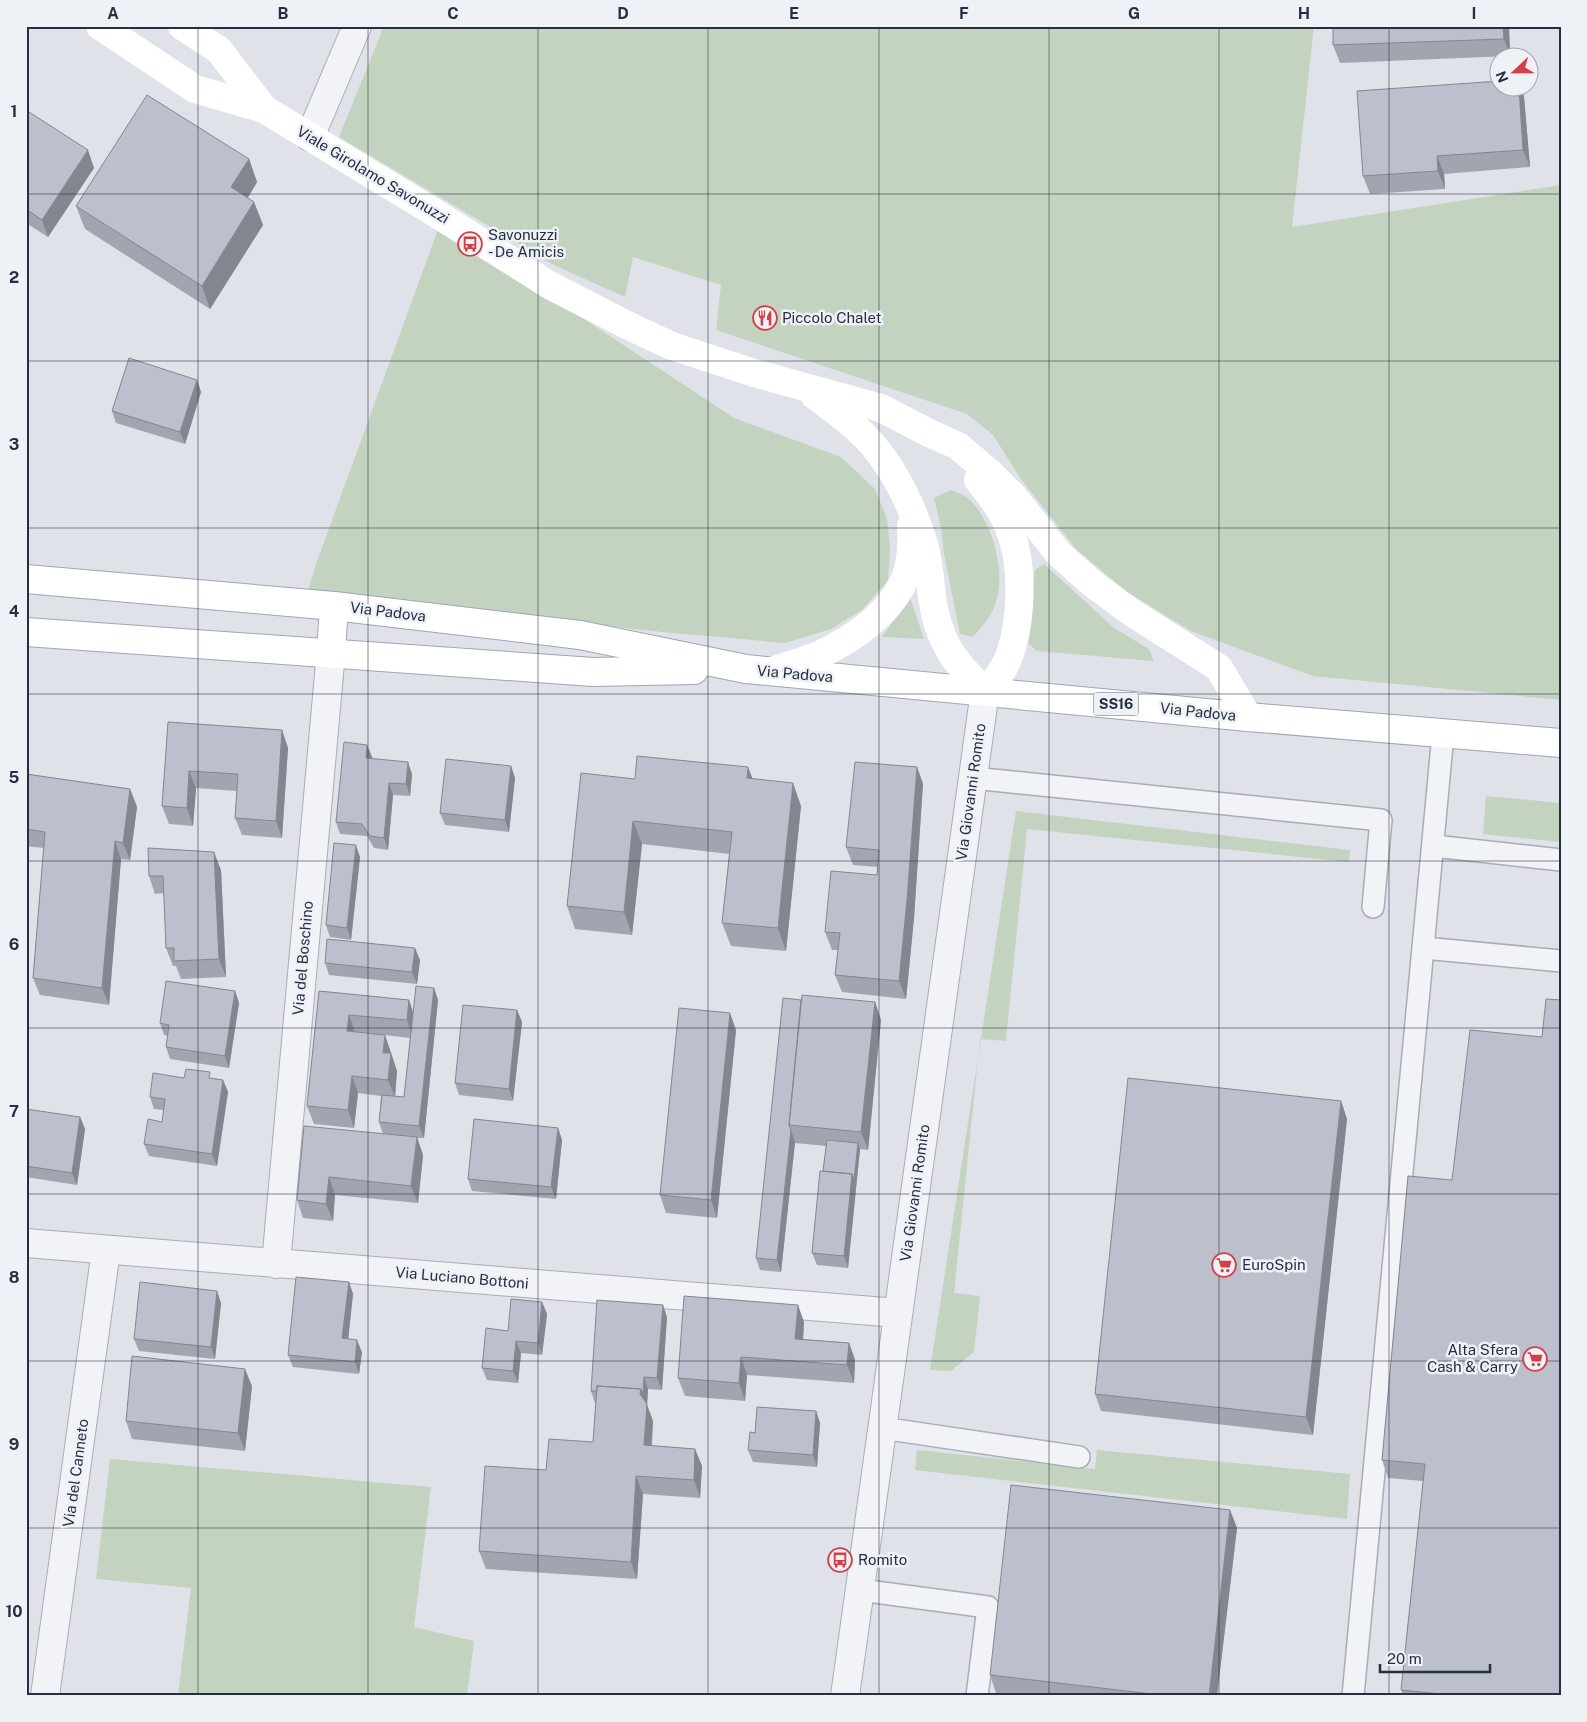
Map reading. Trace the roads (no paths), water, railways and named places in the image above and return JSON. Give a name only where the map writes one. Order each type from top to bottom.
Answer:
[{"type":"street","name":"Viale Girolamo Savonuzzi","points":[[100,26],[195,89],[264,110],[440,216],[551,286],[631,327],[672,346],[754,373],[881,408],[958,446],[990,473],[1014,497],[1059,554],[1093,584],[1131,612],[1218,668],[1248,717]]},
{"type":"street","name":"Viale Girolamo Savonuzzi","points":[[182,26],[218,50],[264,110]]},
{"type":"street","points":[[310,137],[357,26]]},
{"type":"street","name":"Viale Girolamo Savonuzzi","points":[[807,389],[846,420],[871,444],[901,488],[924,543],[937,623],[942,637],[957,664],[985,691],[1000,674],[1015,636],[1019,604],[1019,573],[1016,547],[1009,527],[994,500],[948,449],[929,433]]},
{"type":"street","name":"Viale Girolamo Savonuzzi","points":[[759,670],[819,655],[861,630],[884,609],[903,582],[908,564],[912,539],[910,507]]},
{"type":"street","name":"Via Padova","points":[[26,579],[334,606],[580,635],[759,670],[1248,717],[1561,743]]},
{"type":"street","points":[[330,652],[334,606]]},
{"type":"street","name":"Via Padova","points":[[26,632],[594,672],[759,670]]},
{"type":"street","name":"Via del Boschino","points":[[276,1264],[330,652]]},
{"type":"street","name":"Via Giovanni Romito","points":[[845,1696],[985,691]]},
{"type":"street","name":"Via Luciano Bottoni","points":[[26,1243],[898,1313]]},
{"type":"street","name":"Via del Canneto","points":[[45,1696],[106,1250]]},
{"type":"lane","points":[[1353,1696],[1443,734]]},
{"type":"lane","points":[[973,778],[1381,820],[1373,907]]},
{"type":"lane","points":[[1434,846],[1561,860]]},
{"type":"lane","points":[[1424,948],[1561,961]]},
{"type":"lane","points":[[882,1428],[1079,1457]]},
{"type":"lane","points":[[860,1590],[988,1607],[977,1696]]},
{"type":"place","name":"Savonuzzi - De Amicis","points":[[470,244]]},
{"type":"place","name":"Piccolo Chalet","points":[[765,318]]},
{"type":"place","name":"EuroSpin","points":[[1224,1265]]},
{"type":"place","name":"Alta Sfera Cash & Carry","points":[[1535,1359]]},
{"type":"place","name":"Romito","points":[[840,1560]]}]
